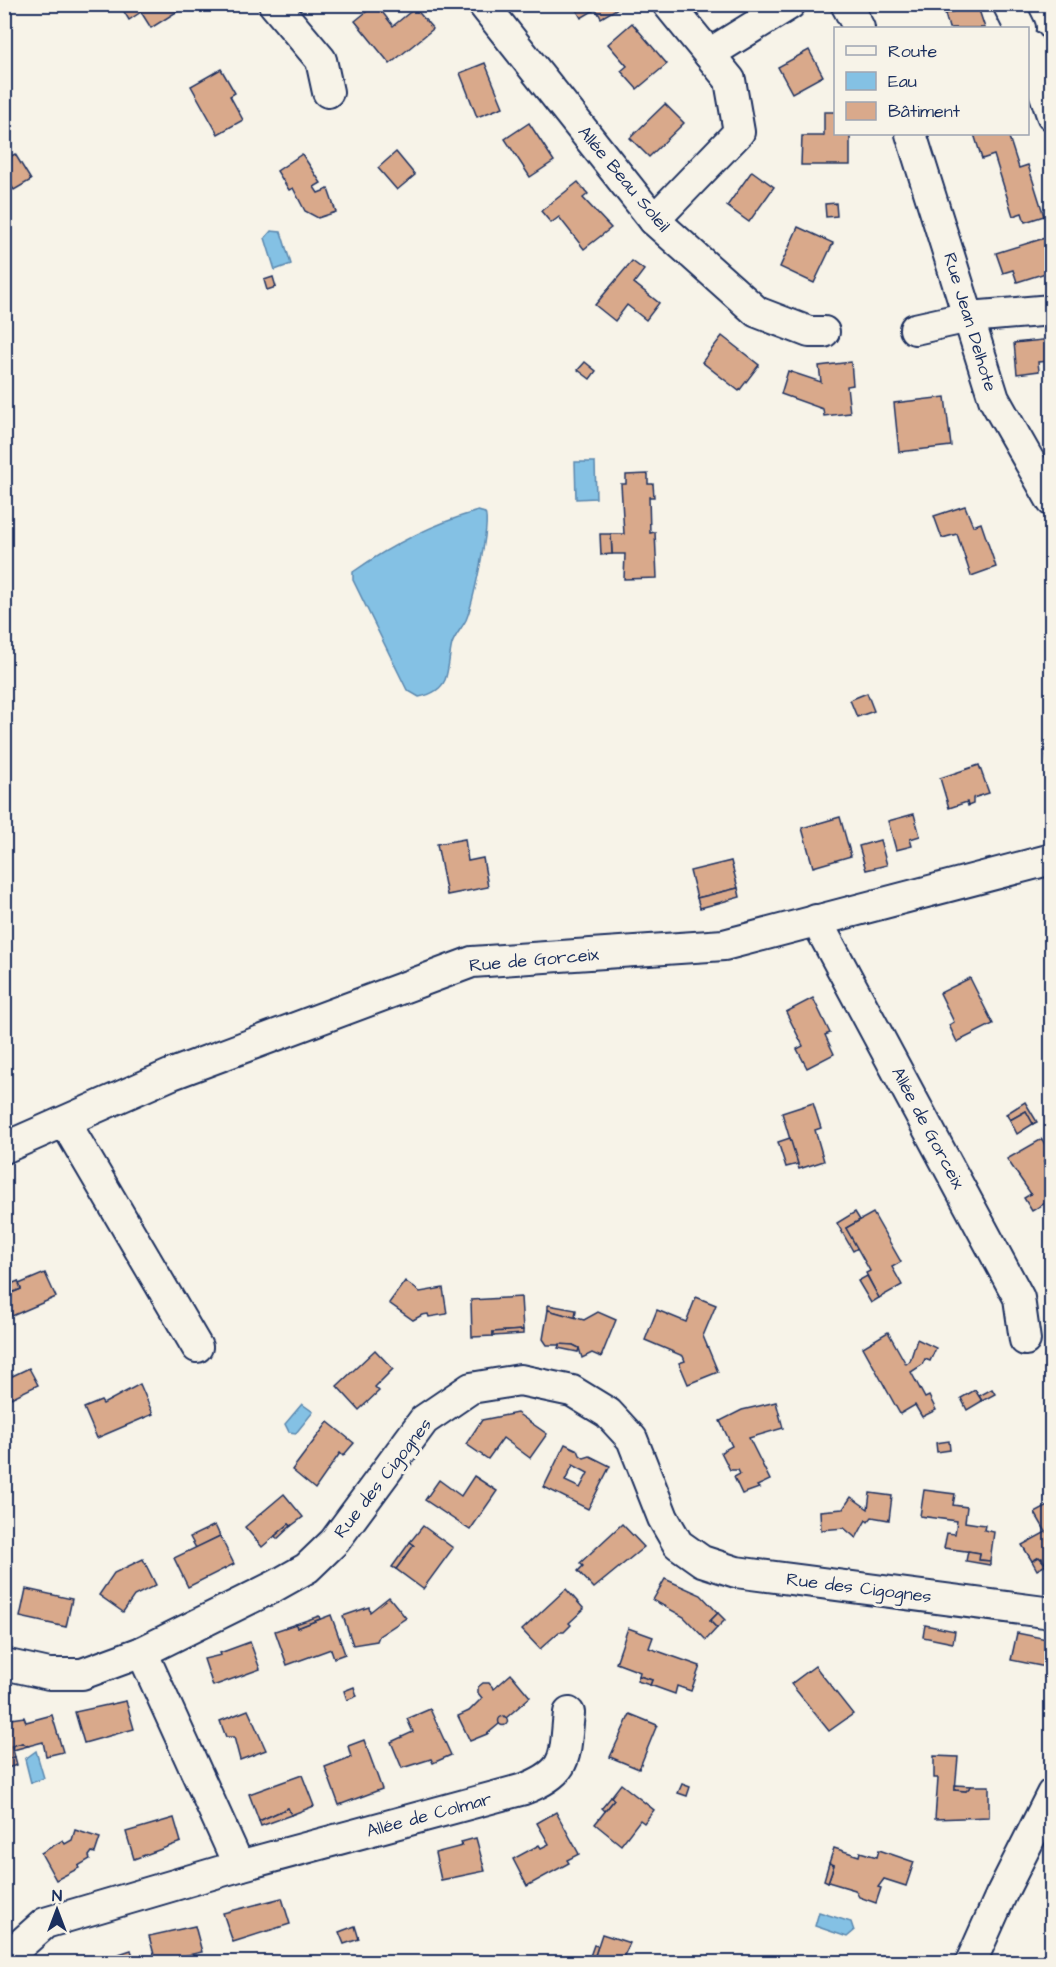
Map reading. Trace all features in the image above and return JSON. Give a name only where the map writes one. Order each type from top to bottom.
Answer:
[{"type":"street","points":[[274,4],[321,60],[328,92]]},
{"type":"street","name":"Allée Beau Soleil","points":[[483,4],[654,220],[757,312],[809,332],[824,332]]},
{"type":"street","points":[[654,220],[739,132],[730,80],[668,4]]},
{"type":"street","points":[[710,54],[790,4]]},
{"type":"street","points":[[846,4],[858,27]]},
{"type":"street","points":[[1008,4],[1020,27]]},
{"type":"street","points":[[1029,48],[1052,115]]},
{"type":"street","name":"Rue Jean Delhote","points":[[911,135],[994,399],[1052,501]]},
{"type":"street","points":[[915,329],[969,317],[1052,310]]},
{"type":"street","name":"Rue de Gorceix","points":[[4,1148],[172,1074],[472,962],[724,945],[1052,859]]},
{"type":"street","name":"Allée de Gorceix","points":[[816,920],[1019,1298],[1025,1340]]},
{"type":"street","points":[[64,1122],[197,1347]]},
{"type":"street","name":"Rue des Cigognes","points":[[4,1664],[49,1674],[82,1674],[142,1652],[307,1568],[334,1542],[424,1420],[471,1388],[520,1380],[572,1391],[608,1413],[632,1439],[663,1518],[678,1544],[702,1561],[736,1572],[1052,1613]]},
{"type":"street","points":[[142,1652],[239,1866]]},
{"type":"street","name":"Allée de Colmar","points":[[10,1954],[45,1923],[239,1866],[524,1789],[545,1780],[563,1763],[569,1713]]},
{"type":"street","points":[[971,1962],[1001,1895],[1052,1794]]},
{"type":"water","points":[[271,231],[281,232],[291,264],[275,270],[265,238]]},
{"type":"water","points":[[575,462],[595,462],[596,498],[576,499]]},
{"type":"water","points":[[478,511],[485,513],[485,532],[469,612],[452,644],[443,684],[434,692],[419,697],[407,690],[353,580],[353,572],[413,536]]},
{"type":"water","points":[[302,1404],[313,1412],[296,1433],[289,1432],[285,1424]]},
{"type":"water","points":[[36,1751],[44,1778],[31,1783],[25,1759]]},
{"type":"water","points":[[819,1912],[851,1922],[854,1931],[847,1937],[815,1926]]},
{"type":"building","points":[[174,4],[178,11],[151,28],[141,12],[129,20],[120,5]]},
{"type":"building","points":[[376,4],[393,26],[415,8],[433,29],[390,64],[355,21]]},
{"type":"building","points":[[573,4],[619,4],[620,7],[601,18],[596,9],[581,18]]},
{"type":"building","points":[[977,4],[985,27],[949,27],[945,14]]},
{"type":"building","points":[[632,23],[667,64],[637,89],[621,71],[627,66],[608,44]]},
{"type":"building","points":[[809,50],[823,76],[792,93],[778,67]]},
{"type":"building","points":[[485,63],[503,107],[477,117],[460,73]]},
{"type":"building","points":[[221,69],[235,93],[230,96],[243,120],[218,134],[191,86]]},
{"type":"building","points":[[665,104],[684,123],[649,157],[630,138]]},
{"type":"building","points":[[824,112],[834,112],[834,135],[850,135],[850,165],[801,165],[802,136],[824,136]]},
{"type":"building","points":[[529,123],[554,161],[530,177],[505,139]]},
{"type":"building","points":[[974,135],[1008,135],[1019,168],[1028,165],[1044,216],[1025,222],[1022,213],[1013,216],[994,155],[982,159]]},
{"type":"building","points":[[396,152],[415,175],[397,190],[378,168]]},
{"type":"building","points":[[15,154],[31,180],[14,190],[4,175],[4,160]]},
{"type":"building","points":[[302,154],[321,183],[314,187],[318,193],[328,189],[336,212],[318,218],[305,211],[293,188],[289,190],[277,171]]},
{"type":"building","points":[[752,171],[774,187],[749,222],[727,206]]},
{"type":"building","points":[[578,182],[588,194],[583,198],[611,228],[584,249],[559,217],[551,223],[541,211]]},
{"type":"building","points":[[836,203],[837,216],[826,217],[825,204]]},
{"type":"building","points":[[798,227],[833,243],[814,283],[780,267]]},
{"type":"building","points":[[1048,237],[1052,249],[1052,271],[1017,282],[1013,270],[1003,273],[996,253]]},
{"type":"building","points":[[632,261],[644,270],[634,283],[659,303],[646,320],[627,305],[615,321],[595,305]]},
{"type":"building","points":[[273,277],[276,287],[267,290],[264,280]]},
{"type":"building","points":[[722,336],[759,365],[739,391],[702,362]]},
{"type":"building","points":[[1052,339],[1052,361],[1038,362],[1039,371],[1017,374],[1014,343]]},
{"type":"building","points":[[585,362],[596,371],[590,379],[578,370]]},
{"type":"building","points":[[851,362],[853,385],[847,386],[850,413],[824,416],[823,409],[781,394],[788,371],[821,382],[819,366]]},
{"type":"building","points":[[945,397],[951,446],[899,452],[894,403]]},
{"type":"building","points":[[648,474],[648,484],[653,484],[654,497],[649,497],[650,533],[655,532],[657,578],[624,579],[625,554],[612,554],[611,534],[624,534],[621,484],[626,484],[626,475]]},
{"type":"building","points":[[965,506],[973,526],[981,523],[996,567],[971,576],[957,534],[942,538],[934,516]]},
{"type":"building","points":[[600,534],[611,534],[612,554],[601,555]]},
{"type":"building","points":[[867,693],[874,711],[857,717],[850,700]]},
{"type":"building","points":[[1046,742],[1052,742],[1052,767],[1048,767]]},
{"type":"building","points":[[979,765],[989,793],[973,798],[973,804],[968,806],[967,802],[949,808],[940,778]]},
{"type":"building","points":[[914,814],[920,836],[910,839],[912,846],[896,850],[888,821]]},
{"type":"building","points":[[840,817],[851,856],[813,867],[802,828]]},
{"type":"building","points":[[465,839],[468,861],[483,858],[488,887],[447,895],[437,844]]},
{"type":"building","points":[[880,840],[887,865],[866,870],[859,846]]},
{"type":"building","points":[[731,861],[738,888],[697,898],[690,871]]},
{"type":"building","points":[[738,888],[740,897],[700,908],[697,898]]},
{"type":"building","points":[[970,978],[993,1024],[957,1042],[949,1025],[954,1022],[940,993]]},
{"type":"building","points":[[813,998],[830,1033],[825,1035],[834,1054],[807,1068],[797,1049],[803,1046],[786,1012]]},
{"type":"building","points":[[1025,1102],[1037,1122],[1033,1124],[1026,1111],[1010,1120],[1006,1114]]},
{"type":"building","points":[[813,1103],[821,1128],[815,1130],[824,1161],[799,1169],[782,1113]]},
{"type":"building","points":[[1026,1111],[1033,1124],[1017,1134],[1010,1120]]},
{"type":"building","points":[[790,1138],[798,1164],[786,1167],[778,1142]]},
{"type":"building","points":[[1042,1139],[1051,1156],[1044,1161],[1052,1174],[1052,1199],[1032,1211],[1024,1198],[1031,1194],[1007,1159]]},
{"type":"building","points":[[1051,1156],[1052,1169],[1050,1170],[1044,1161]]},
{"type":"building","points":[[855,1212],[860,1220],[846,1228],[858,1248],[853,1251],[837,1223]]},
{"type":"building","points":[[873,1213],[901,1262],[892,1267],[902,1285],[879,1298],[866,1273],[870,1271],[846,1228]]},
{"type":"building","points":[[45,1273],[56,1297],[12,1316],[4,1296],[21,1289],[19,1284]]},
{"type":"building","points":[[867,1276],[879,1298],[871,1303],[858,1281]]},
{"type":"building","points":[[18,1281],[21,1289],[4,1296],[4,1287]]},
{"type":"building","points":[[405,1281],[420,1292],[443,1288],[447,1314],[429,1317],[428,1314],[422,1315],[413,1320],[389,1303]]},
{"type":"building","points":[[521,1297],[523,1330],[493,1332],[493,1336],[472,1337],[471,1300]]},
{"type":"building","points":[[696,1297],[716,1305],[703,1336],[718,1372],[688,1384],[679,1363],[685,1361],[683,1356],[645,1340],[657,1310],[686,1322]]},
{"type":"building","points":[[548,1305],[576,1310],[575,1318],[548,1310]]},
{"type":"building","points":[[548,1310],[584,1320],[598,1312],[616,1320],[601,1357],[592,1353],[582,1358],[579,1348],[573,1345],[547,1345],[543,1339]]},
{"type":"building","points":[[523,1330],[523,1334],[493,1336],[493,1332]]},
{"type":"building","points":[[888,1332],[906,1364],[910,1361],[917,1339],[936,1348],[930,1361],[925,1359],[922,1365],[911,1372],[925,1398],[929,1396],[936,1410],[922,1417],[915,1405],[900,1414],[863,1347]]},
{"type":"building","points":[[560,1344],[573,1345],[579,1348],[578,1352],[558,1348]]},
{"type":"building","points":[[375,1350],[393,1369],[375,1387],[379,1391],[359,1410],[337,1386]]},
{"type":"building","points":[[29,1368],[38,1385],[11,1398],[4,1380]]},
{"type":"building","points":[[140,1384],[153,1414],[97,1438],[84,1408],[101,1401],[103,1404]]},
{"type":"building","points":[[992,1389],[995,1394],[982,1401],[979,1396]]},
{"type":"building","points":[[975,1390],[982,1401],[967,1410],[961,1398]]},
{"type":"building","points":[[776,1402],[783,1428],[749,1438],[770,1480],[757,1486],[759,1488],[742,1494],[734,1477],[740,1474],[738,1470],[730,1470],[721,1452],[732,1446],[720,1421],[742,1410]]},
{"type":"building","points":[[517,1413],[547,1434],[530,1458],[503,1438],[488,1459],[466,1444],[482,1420]]},
{"type":"building","points":[[328,1422],[354,1443],[343,1456],[340,1453],[315,1489],[292,1470]]},
{"type":"building","points":[[949,1441],[950,1450],[937,1452],[936,1443]]},
{"type":"building","points":[[565,1444],[578,1450],[584,1458],[590,1456],[610,1466],[588,1509],[544,1487]],"holes":[[[573,1465],[588,1473],[580,1488],[565,1481]]]},
{"type":"building","points":[[474,1476],[497,1491],[470,1530],[425,1500],[439,1480],[461,1496]]},
{"type":"building","points":[[924,1490],[955,1494],[953,1505],[967,1507],[965,1522],[985,1525],[984,1530],[994,1532],[990,1561],[979,1560],[980,1553],[944,1548],[947,1533],[955,1534],[957,1521],[920,1516]]},
{"type":"building","points":[[870,1493],[892,1496],[889,1520],[872,1517],[868,1522],[866,1520],[856,1538],[844,1528],[821,1530],[820,1511],[843,1509],[851,1497],[868,1509]]},
{"type":"building","points":[[284,1494],[303,1517],[291,1526],[289,1524],[262,1547],[245,1527]]},
{"type":"building","points":[[1052,1504],[1052,1562],[1046,1565],[1042,1558],[1032,1561],[1022,1545],[1046,1532],[1035,1513]]},
{"type":"building","points":[[289,1524],[291,1526],[277,1539],[275,1536]]},
{"type":"building","points":[[622,1524],[644,1547],[594,1588],[578,1571],[583,1566],[580,1563]]},
{"type":"building","points":[[215,1525],[220,1536],[196,1548],[190,1537]]},
{"type":"building","points":[[423,1526],[453,1548],[423,1589],[396,1569],[414,1545],[410,1542]]},
{"type":"building","points":[[220,1536],[234,1564],[188,1587],[174,1558]]},
{"type":"building","points":[[410,1542],[414,1545],[396,1569],[392,1567]]},
{"type":"building","points":[[968,1551],[980,1553],[979,1560],[990,1561],[990,1565],[966,1561]]},
{"type":"building","points":[[1039,1557],[1046,1565],[1037,1570],[1032,1561]]},
{"type":"building","points":[[143,1559],[156,1585],[134,1596],[123,1612],[99,1595],[114,1573]]},
{"type":"building","points":[[665,1579],[701,1595],[718,1613],[710,1621],[717,1628],[706,1640],[684,1617],[653,1600]]},
{"type":"building","points":[[26,1589],[72,1599],[66,1627],[20,1617]]},
{"type":"building","points":[[566,1589],[584,1609],[569,1623],[571,1625],[564,1632],[559,1632],[540,1649],[522,1630]]},
{"type":"building","points":[[389,1597],[406,1618],[379,1636],[377,1641],[353,1645],[343,1616],[369,1607],[370,1612]]},
{"type":"building","points":[[718,1613],[725,1620],[717,1628],[710,1621]]},
{"type":"building","points":[[331,1615],[345,1654],[334,1658],[331,1649],[287,1665],[275,1631],[296,1624],[297,1628]]},
{"type":"building","points":[[319,1616],[320,1619],[297,1628],[296,1624]]},
{"type":"building","points":[[925,1625],[955,1631],[953,1643],[923,1637]]},
{"type":"building","points":[[628,1628],[653,1637],[649,1648],[700,1666],[691,1691],[677,1686],[675,1694],[650,1685],[652,1680],[639,1676],[640,1672],[616,1663]]},
{"type":"building","points":[[1017,1633],[1052,1640],[1051,1668],[1011,1660]]},
{"type":"building","points":[[250,1642],[260,1669],[213,1686],[204,1659],[221,1655],[220,1653]]},
{"type":"building","points":[[815,1666],[853,1714],[829,1731],[791,1684]]},
{"type":"building","points":[[511,1674],[530,1697],[506,1718],[504,1716],[499,1724],[487,1734],[470,1741],[458,1716],[469,1711],[482,1698],[478,1693],[478,1687],[483,1683],[489,1683],[494,1689]]},
{"type":"building","points":[[639,1676],[652,1680],[650,1685],[637,1681]]},
{"type":"building","points":[[354,1687],[357,1696],[347,1700],[344,1691]]},
{"type":"building","points":[[126,1701],[134,1729],[84,1743],[75,1712]]},
{"type":"building","points":[[430,1709],[451,1755],[433,1763],[431,1759],[402,1768],[391,1742],[413,1732],[407,1719]]},
{"type":"building","points":[[248,1710],[266,1750],[240,1760],[234,1737],[226,1737],[220,1721]]},
{"type":"building","points":[[630,1714],[657,1725],[639,1769],[610,1757]]},
{"type":"building","points":[[52,1715],[63,1752],[46,1756],[43,1742],[28,1746],[22,1743],[12,1746],[15,1757],[4,1760],[4,1720],[24,1717],[26,1722]]},
{"type":"building","points":[[503,1717],[507,1721],[503,1725],[499,1721]]},
{"type":"building","points":[[364,1740],[382,1789],[339,1805],[325,1767],[351,1757],[348,1746]]},
{"type":"building","points":[[22,1743],[28,1746],[13,1750],[12,1746]]},
{"type":"building","points":[[934,1756],[958,1757],[955,1790],[966,1791],[971,1786],[989,1786],[989,1817],[935,1819],[938,1778],[934,1778]]},
{"type":"building","points":[[15,1757],[17,1765],[4,1769],[4,1760]]},
{"type":"building","points":[[302,1775],[314,1806],[291,1815],[288,1808],[259,1821],[249,1794]]},
{"type":"building","points":[[621,1784],[654,1810],[644,1823],[640,1820],[621,1845],[595,1824],[614,1800],[611,1797]]},
{"type":"building","points":[[682,1784],[690,1787],[687,1796],[678,1793]]},
{"type":"building","points":[[955,1785],[971,1786],[966,1791],[955,1790]]},
{"type":"building","points":[[611,1797],[614,1800],[605,1811],[602,1808]]},
{"type":"building","points":[[288,1808],[291,1815],[261,1826],[259,1821]]},
{"type":"building","points":[[556,1812],[579,1854],[567,1860],[569,1863],[527,1886],[513,1859],[539,1845],[541,1848],[549,1844],[537,1823]]},
{"type":"building","points":[[174,1818],[181,1842],[134,1859],[126,1832]]},
{"type":"building","points":[[75,1830],[100,1838],[95,1853],[92,1852],[90,1859],[78,1866],[79,1868],[56,1880],[41,1853],[63,1840],[65,1844],[72,1840]]},
{"type":"building","points":[[476,1838],[485,1871],[441,1880],[435,1853],[462,1846],[461,1842]]},
{"type":"building","points":[[4,1846],[8,1880],[4,1881]]},
{"type":"building","points":[[834,1848],[859,1856],[860,1852],[877,1857],[879,1850],[914,1862],[906,1886],[884,1879],[878,1887],[881,1888],[876,1903],[859,1897],[855,1890],[828,1882],[834,1865],[829,1863]]},
{"type":"building","points":[[829,1863],[834,1865],[828,1882],[824,1880]]},
{"type":"building","points":[[282,1898],[290,1924],[233,1942],[223,1913]]},
{"type":"building","points":[[195,1926],[202,1952],[156,1962],[149,1936]]},
{"type":"building","points":[[355,1926],[359,1939],[344,1944],[339,1932]]},
{"type":"building","points":[[602,1934],[630,1943],[621,1962],[593,1961]]},
{"type":"building","points":[[594,1945],[598,1946],[593,1961],[598,1962],[588,1962]]},
{"type":"building","points":[[131,1950],[135,1962],[98,1962],[104,1959]]},
{"type":"building","points":[[1052,1956],[1052,1962],[1024,1962],[1024,1959]]}]
